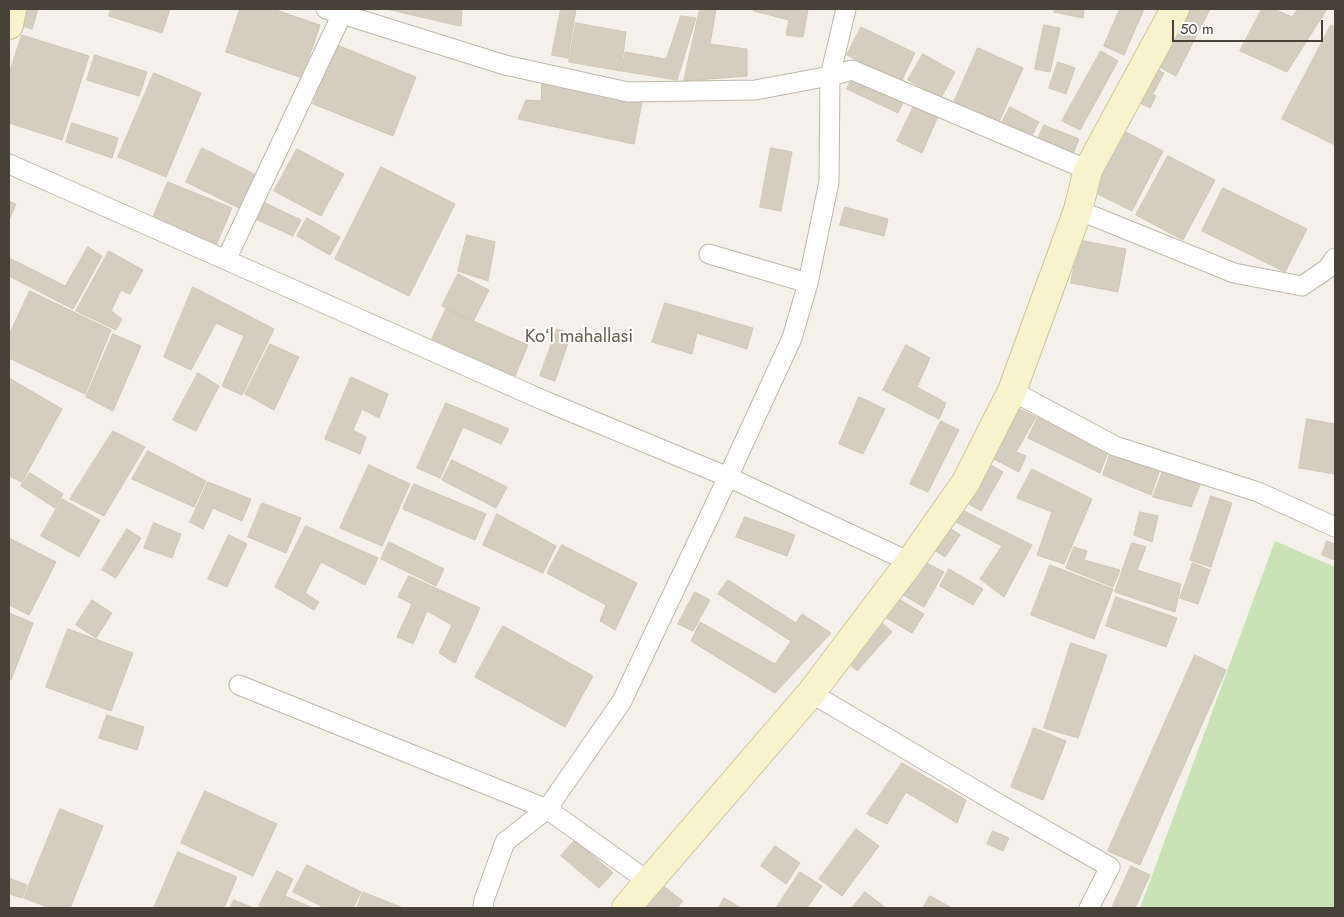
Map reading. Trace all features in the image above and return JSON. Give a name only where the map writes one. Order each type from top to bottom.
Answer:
[{"type":"street","points":[[9,24],[12,9]]},
{"type":"street","points":[[483,908],[484,900],[505,842],[547,808],[622,701],[792,338],[808,283],[829,182],[830,76],[846,9]]},
{"type":"street","points":[[626,908],[811,693],[910,562],[966,482],[1012,391],[1078,210],[1088,170],[1175,9]]},
{"type":"street","points":[[226,260],[334,11],[505,65],[628,92],[755,90],[852,70],[1088,170]]},
{"type":"street","points":[[9,164],[545,401],[728,478],[910,562]]},
{"type":"street","points":[[1078,210],[1234,273],[1302,286],[1327,269],[1335,258]]},
{"type":"street","points":[[709,254],[808,283]]},
{"type":"street","points":[[1012,391],[1115,446],[1258,492],[1335,527]]},
{"type":"street","points":[[239,685],[547,808],[649,882]]},
{"type":"street","points":[[811,693],[1110,867],[1089,908]]},
{"type":"green space","points":[[1275,541],[1335,567],[1335,908],[1140,908]]},
{"type":"building","points":[[12,9],[38,9],[32,29],[9,22]]},
{"type":"building","points":[[111,9],[170,9],[162,33],[109,16]]},
{"type":"building","points":[[240,9],[273,9],[320,25],[302,78],[226,52]]},
{"type":"building","points":[[387,9],[462,9],[461,26]]},
{"type":"building","points":[[561,9],[576,9],[568,58],[552,55]]},
{"type":"building","points":[[700,9],[716,9],[710,44],[747,49],[747,76],[684,81]]},
{"type":"building","points":[[754,9],[808,9],[803,37],[786,35],[789,20],[754,11]]},
{"type":"building","points":[[1055,9],[1084,9],[1083,18],[1054,12]]},
{"type":"building","points":[[1120,9],[1144,9],[1124,55],[1104,46]]},
{"type":"building","points":[[1182,9],[1210,9],[1176,76],[1154,64]]},
{"type":"building","points":[[1262,9],[1274,9],[1292,17],[1298,9],[1327,9],[1287,72],[1240,51]]},
{"type":"building","points":[[681,16],[696,18],[677,80],[622,71],[625,52],[666,59]]},
{"type":"building","points":[[576,23],[626,32],[621,71],[569,62]]},
{"type":"building","points":[[1044,25],[1060,28],[1050,72],[1035,69]]},
{"type":"building","points":[[1331,25],[1335,27],[1335,145],[1282,119]]},
{"type":"building","points":[[861,27],[915,53],[901,82],[847,55]]},
{"type":"building","points":[[22,35],[89,56],[62,140],[9,123],[9,74]]},
{"type":"building","points":[[337,45],[416,77],[393,136],[313,104]]},
{"type":"building","points":[[978,48],[1023,68],[999,122],[954,102]]},
{"type":"building","points":[[1101,51],[1118,61],[1080,130],[1062,121]]},
{"type":"building","points":[[923,54],[955,72],[941,98],[908,80]]},
{"type":"building","points":[[95,55],[147,72],[139,96],[87,80]]},
{"type":"building","points":[[1058,62],[1075,68],[1066,94],[1049,88]]},
{"type":"building","points":[[1154,68],[1164,73],[1153,94],[1156,96],[1150,108],[1136,101]]},
{"type":"building","points":[[154,73],[201,93],[166,177],[118,157]]},
{"type":"building","points":[[855,73],[906,96],[898,113],[847,89]]},
{"type":"building","points":[[542,82],[642,102],[634,144],[518,119],[526,100],[541,101]]},
{"type":"building","points":[[916,102],[939,114],[922,153],[897,141]]},
{"type":"building","points":[[1010,107],[1039,122],[1027,145],[998,130]]},
{"type":"building","points":[[72,123],[118,138],[112,158],[66,142]]},
{"type":"building","points":[[1044,125],[1079,139],[1071,159],[1035,145]]},
{"type":"building","points":[[1116,127],[1163,151],[1132,211],[1084,187]]},
{"type":"building","points":[[202,148],[258,176],[241,209],[186,182]]},
{"type":"building","points":[[771,148],[792,152],[781,211],[760,207]]},
{"type":"building","points":[[297,149],[344,174],[321,216],[274,191]]},
{"type":"building","points":[[1168,156],[1215,180],[1183,240],[1136,215]]},
{"type":"building","points":[[381,167],[455,204],[409,296],[335,259]]},
{"type":"building","points":[[168,182],[232,208],[215,248],[151,222]]},
{"type":"building","points":[[1223,188],[1307,229],[1285,272],[1202,231]]},
{"type":"building","points":[[259,200],[301,220],[293,236],[251,217]]},
{"type":"building","points":[[9,201],[16,204],[9,220]]},
{"type":"building","points":[[845,207],[888,219],[884,236],[840,225]]},
{"type":"building","points":[[307,218],[340,237],[330,255],[297,236]]},
{"type":"building","points":[[467,235],[495,242],[488,281],[458,271]]},
{"type":"building","points":[[1079,240],[1126,249],[1118,292],[1071,283]]},
{"type":"building","points":[[88,247],[102,256],[73,309],[9,276],[9,258],[65,286]]},
{"type":"building","points":[[109,251],[143,270],[130,294],[121,290],[111,311],[122,319],[116,330],[76,311]]},
{"type":"building","points":[[458,274],[489,290],[473,322],[442,306]]},
{"type":"building","points":[[193,287],[274,329],[242,395],[222,386],[244,336],[216,323],[191,370],[164,357]]},
{"type":"building","points":[[30,291],[111,330],[85,394],[9,358],[9,335]]},
{"type":"building","points":[[665,303],[753,328],[747,349],[697,333],[692,354],[652,342]]},
{"type":"building","points":[[446,309],[528,345],[515,376],[432,339]]},
{"type":"building","points":[[557,329],[571,334],[555,381],[540,376]]},
{"type":"building","points":[[113,334],[141,346],[113,411],[86,397]]},
{"type":"building","points":[[270,344],[299,357],[274,410],[245,394]]},
{"type":"building","points":[[906,345],[930,358],[917,387],[946,403],[939,419],[883,390]]},
{"type":"building","points":[[198,373],[219,386],[196,431],[173,420]]},
{"type":"building","points":[[351,377],[388,394],[379,418],[362,409],[353,430],[366,437],[360,454],[325,439]]},
{"type":"building","points":[[9,378],[62,409],[22,482],[9,476]]},
{"type":"building","points":[[859,397],[885,409],[863,454],[839,444]]},
{"type":"building","points":[[446,403],[509,429],[501,444],[463,427],[440,478],[417,468]]},
{"type":"building","points":[[1012,405],[1036,417],[1016,452],[1026,456],[1019,472],[986,455]]},
{"type":"building","points":[[1039,415],[1108,452],[1100,473],[1028,438]]},
{"type":"building","points":[[1307,419],[1335,424],[1335,474],[1299,468]]},
{"type":"building","points":[[941,421],[959,430],[928,492],[910,484]]},
{"type":"building","points":[[113,431],[145,447],[104,516],[70,499]]},
{"type":"building","points":[[148,451],[206,481],[194,507],[132,479]]},
{"type":"building","points":[[1111,451],[1160,469],[1151,495],[1103,475]]},
{"type":"building","points":[[452,460],[507,487],[496,508],[442,480]]},
{"type":"building","points":[[984,461],[1003,472],[981,511],[962,500]]},
{"type":"building","points":[[369,465],[410,484],[382,546],[340,528]]},
{"type":"building","points":[[1164,468],[1202,480],[1191,507],[1153,497]]},
{"type":"building","points":[[1032,469],[1092,499],[1064,564],[1037,555],[1052,512],[1017,498]]},
{"type":"building","points":[[30,473],[63,494],[55,508],[21,486]]},
{"type":"building","points":[[208,482],[251,499],[242,521],[213,508],[203,529],[190,522]]},
{"type":"building","points":[[414,484],[486,514],[475,540],[403,509]]},
{"type":"building","points":[[1211,496],[1232,503],[1211,567],[1190,560]]},
{"type":"building","points":[[62,499],[100,520],[79,557],[41,536]]},
{"type":"building","points":[[262,503],[301,518],[286,553],[248,537]]},
{"type":"building","points":[[958,508],[1032,545],[1004,597],[980,579],[1002,546],[950,519]]},
{"type":"building","points":[[1140,512],[1158,516],[1152,542],[1134,535]]},
{"type":"building","points":[[497,514],[556,546],[543,573],[483,545]]},
{"type":"building","points":[[745,517],[795,535],[787,556],[736,537]]},
{"type":"building","points":[[154,523],[181,534],[172,558],[144,548]]},
{"type":"building","points":[[946,525],[960,535],[945,557],[931,548]]},
{"type":"building","points":[[306,526],[378,558],[365,585],[321,562],[305,593],[319,602],[314,610],[275,587]]},
{"type":"building","points":[[127,529],[141,538],[116,578],[102,570]]},
{"type":"building","points":[[229,535],[247,544],[227,587],[208,579]]},
{"type":"building","points":[[9,538],[56,562],[29,615],[9,605]]},
{"type":"building","points":[[1327,541],[1335,544],[1335,560],[1322,555]]},
{"type":"building","points":[[389,542],[444,569],[436,586],[381,559]]},
{"type":"building","points":[[1132,543],[1146,547],[1137,570],[1181,584],[1175,612],[1115,592]]},
{"type":"building","points":[[562,545],[637,583],[615,630],[600,621],[606,605],[547,573]]},
{"type":"building","points":[[1074,547],[1087,551],[1084,560],[1120,570],[1113,587],[1066,568]]},
{"type":"building","points":[[923,561],[944,572],[924,607],[903,595]]},
{"type":"building","points":[[1193,563],[1210,570],[1198,604],[1180,598]]},
{"type":"building","points":[[1050,565],[1113,589],[1094,639],[1031,615]]},
{"type":"building","points":[[949,569],[983,589],[973,605],[940,586]]},
{"type":"building","points":[[409,576],[480,608],[455,663],[439,653],[452,625],[427,611],[413,644],[397,637],[412,604],[398,597]]},
{"type":"building","points":[[728,580],[796,623],[802,614],[831,633],[775,693],[691,641],[700,622],[775,664],[791,641],[718,594]]},
{"type":"building","points":[[695,592],[710,600],[693,631],[678,624]]},
{"type":"building","points":[[895,597],[924,614],[912,633],[883,616]]},
{"type":"building","points":[[1116,597],[1177,618],[1166,647],[1106,626]]},
{"type":"building","points":[[92,600],[112,613],[96,638],[76,625]]},
{"type":"building","points":[[9,613],[33,623],[11,680],[9,679]]},
{"type":"building","points":[[879,620],[892,632],[857,671],[844,659]]},
{"type":"building","points":[[503,626],[593,676],[565,727],[475,677]]},
{"type":"building","points":[[68,629],[133,653],[111,711],[46,687]]},
{"type":"building","points":[[1071,643],[1107,655],[1078,738],[1044,728]]},
{"type":"building","points":[[1195,655],[1226,670],[1140,865],[1108,851]]},
{"type":"building","points":[[107,715],[144,727],[137,750],[99,738]]},
{"type":"building","points":[[1034,728],[1066,741],[1043,800],[1011,787]]},
{"type":"building","points":[[902,763],[966,800],[957,823],[906,792],[887,824],[867,814]]},
{"type":"building","points":[[205,791],[277,824],[253,876],[181,843]]},
{"type":"building","points":[[60,809],[103,826],[70,908],[50,908],[24,898]]},
{"type":"building","points":[[856,829],[879,846],[842,896],[819,879]]},
{"type":"building","points":[[993,831],[1009,838],[1003,851],[987,844]]},
{"type":"building","points":[[575,840],[613,873],[599,888],[561,856]]},
{"type":"building","points":[[775,846],[800,863],[786,884],[761,866]]},
{"type":"building","points":[[178,852],[237,877],[224,908],[154,908]]},
{"type":"building","points":[[307,865],[361,892],[353,908],[325,908],[293,892]]},
{"type":"building","points":[[1131,866],[1150,875],[1135,908],[1112,908]]},
{"type":"building","points":[[277,871],[293,879],[279,908],[263,908],[259,906]]},
{"type":"building","points":[[800,872],[822,886],[807,908],[776,908]]},
{"type":"building","points":[[9,878],[27,885],[22,898],[9,894]]},
{"type":"building","points":[[662,885],[683,901],[677,908],[641,908]]},
{"type":"building","points":[[363,892],[403,908],[357,908]]},
{"type":"building","points":[[865,892],[886,908],[852,908]]},
{"type":"building","points":[[285,896],[313,908],[279,908]]},
{"type":"building","points":[[930,896],[952,908],[923,908]]},
{"type":"building","points":[[724,898],[741,908],[719,908]]},
{"type":"building","points":[[234,900],[254,908],[230,908]]},
{"type":"district","name":"Koʻl mahallasi","points":[[579,337]]}]
